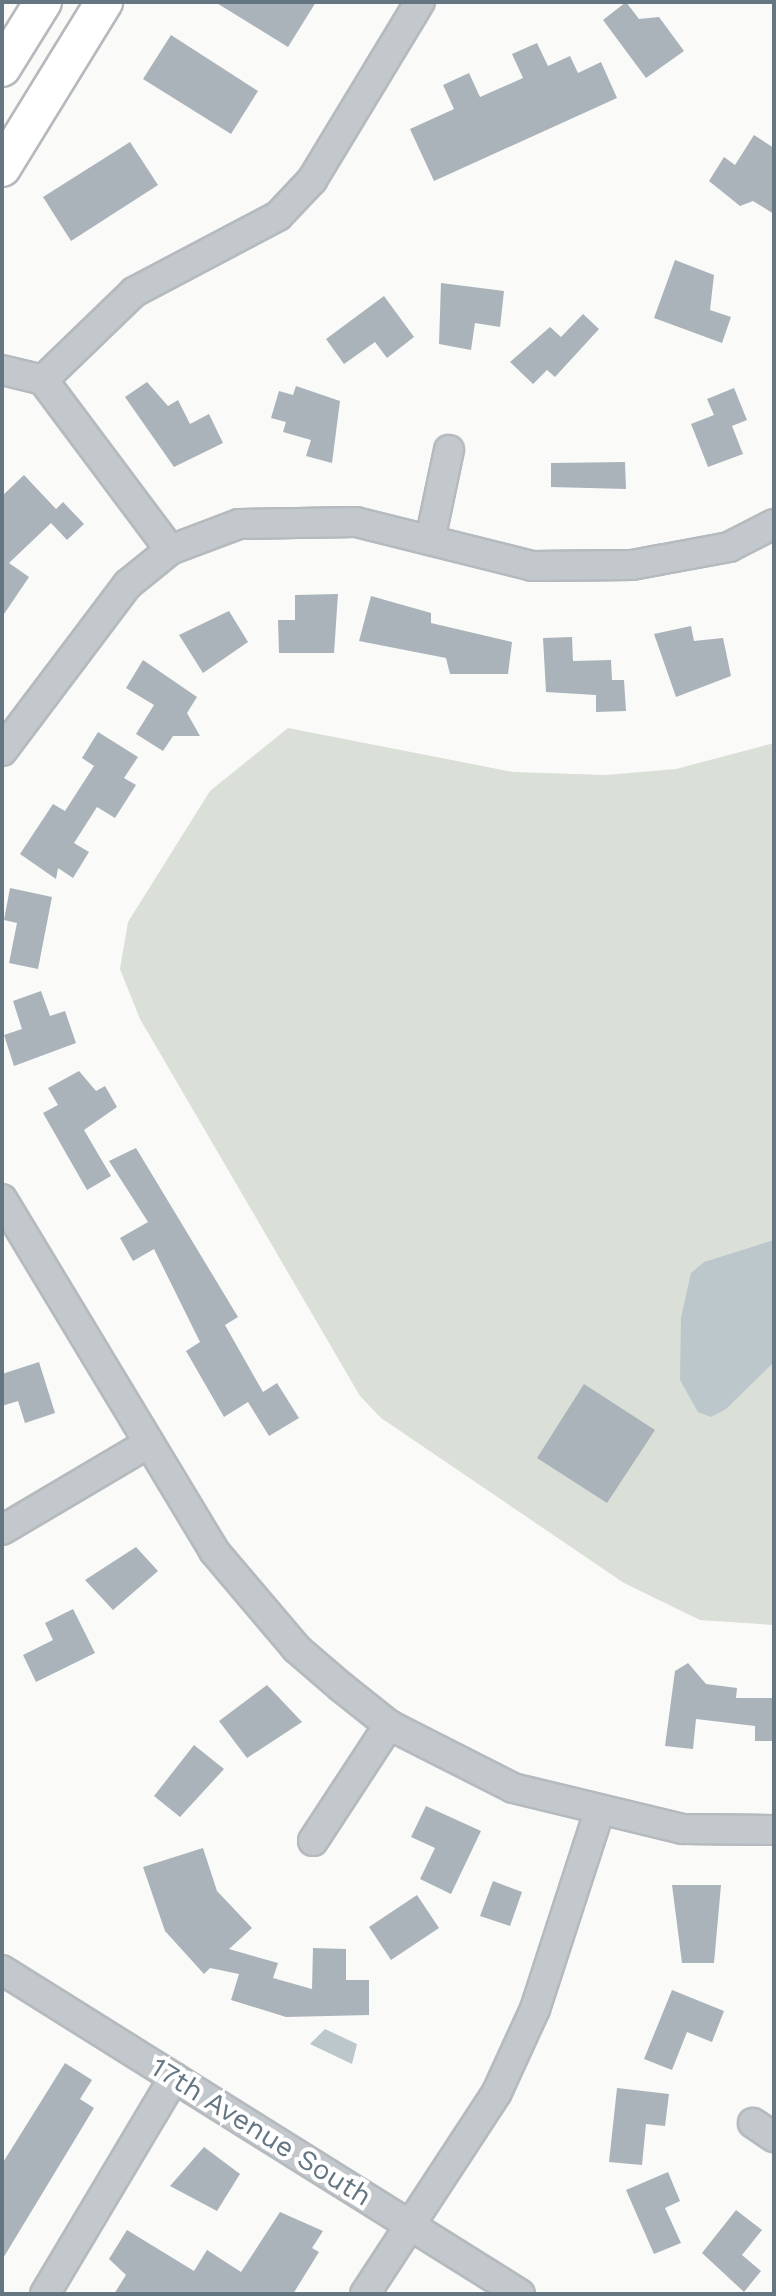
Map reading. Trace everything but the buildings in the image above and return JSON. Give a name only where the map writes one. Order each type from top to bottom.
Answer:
[{"type":"main road","points":[[2,68],[43,2]]},
{"type":"main road","points":[[2,168],[104,2]]},
{"type":"street","points":[[43,380],[134,292],[278,216],[312,180],[420,2]]},
{"type":"street","points":[[2,370],[43,380],[170,550]]},
{"type":"street","points":[[430,540],[449,450]]},
{"type":"street","points":[[2,751],[128,584],[170,550],[239,524],[306,519],[430,540],[532,566],[632,565],[729,547],[774,524]]},
{"type":"street","points":[[2,1199],[146,1445],[214,1551],[297,1649],[389,1725],[513,1788],[599,1812],[683,1829],[774,1830]]},
{"type":"street","points":[[2,1530],[146,1445]]},
{"type":"street","points":[[313,1841],[389,1725]]},
{"type":"street","points":[[365,2294],[411,2226],[510,2064],[599,1812]]},
{"type":"street","name":"17th Avenue South","points":[[2,1970],[520,2294]]},
{"type":"street","points":[[45,2294],[174,2078]]},
{"type":"shaded area","points":[[288,728],[513,772],[606,775],[676,769],[774,743],[774,1625],[700,1620],[624,1583],[381,1418],[360,1396],[140,1019],[120,969],[128,922],[210,791]]},
{"type":"shaded area","points":[[774,1240],[774,1362],[726,1409],[711,1417],[698,1412],[680,1380],[681,1318],[691,1273],[704,1262]]},
{"type":"shaded area","points":[[325,2029],[357,2044],[352,2064],[310,2044]]}]
